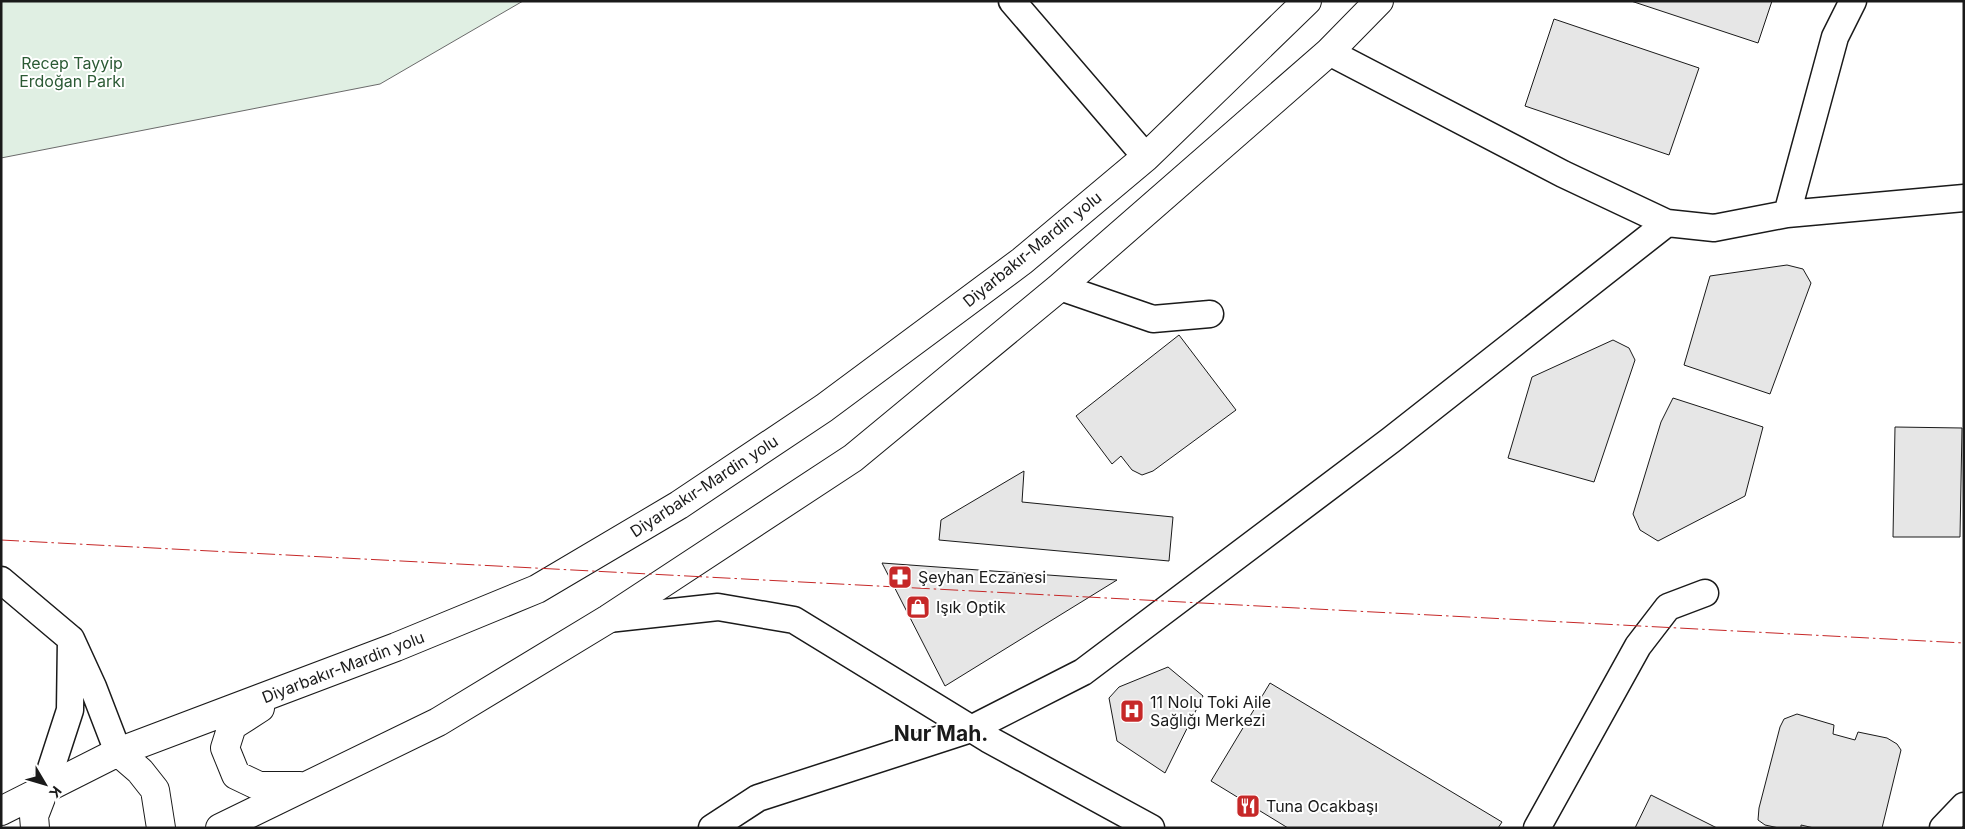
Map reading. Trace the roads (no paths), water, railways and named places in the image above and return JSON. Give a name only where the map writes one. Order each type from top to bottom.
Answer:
[{"type":"highway","name":"Diyarbakır-Mardin yolu","points":[[1,811],[118,752],[396,647],[537,589],[679,505],[824,408],[1022,261],[1146,157],[1307,1]]},
{"type":"highway","points":[[220,828],[438,722],[608,619],[853,458],[1060,287],[1329,52],[1379,1]]},
{"type":"highway","points":[[290,688],[232,726],[225,748],[236,775],[259,786],[305,786]]},
{"type":"highway","points":[[118,752],[140,771],[155,790],[161,828]]},
{"type":"highway","points":[[35,828],[34,816],[44,790]]},
{"type":"street","points":[[1012,1],[1146,157]]},
{"type":"street","points":[[1787,214],[1835,37],[1853,1]]},
{"type":"street","points":[[1329,52],[1563,174],[1667,223],[1714,228],[1787,214],[1964,198]]},
{"type":"street","points":[[712,828],[758,798],[971,729],[1083,672],[1391,440],[1667,223]]},
{"type":"street","points":[[1060,287],[1153,319],[1210,314]]},
{"type":"street","points":[[1,580],[71,639],[93,687],[118,752]]},
{"type":"street","points":[[1537,828],[1638,646],[1668,608],[1705,593]]},
{"type":"street","points":[[608,619],[718,607],[794,620],[971,729],[1151,828]]},
{"type":"street","points":[[44,790],[70,710],[71,639]]},
{"type":"street","points":[[1943,828],[1964,806]]},
{"type":"place","name":"Şeyhan Eczanesi","points":[[900,577]]},
{"type":"place","name":"Işık Optik","points":[[918,607]]},
{"type":"place","name":"11 Nolu Toki Aile Sağlığı Merkezi","points":[[1132,711]]},
{"type":"place","name":"Tuna Ocakbaşı","points":[[1248,806]]},
{"type":"district","name":"Nur Mah.","points":[[941,733]]},
{"type":"park label","name":"Recep Tayyip Erdoğan Parkı","points":[[72,72]]}]
